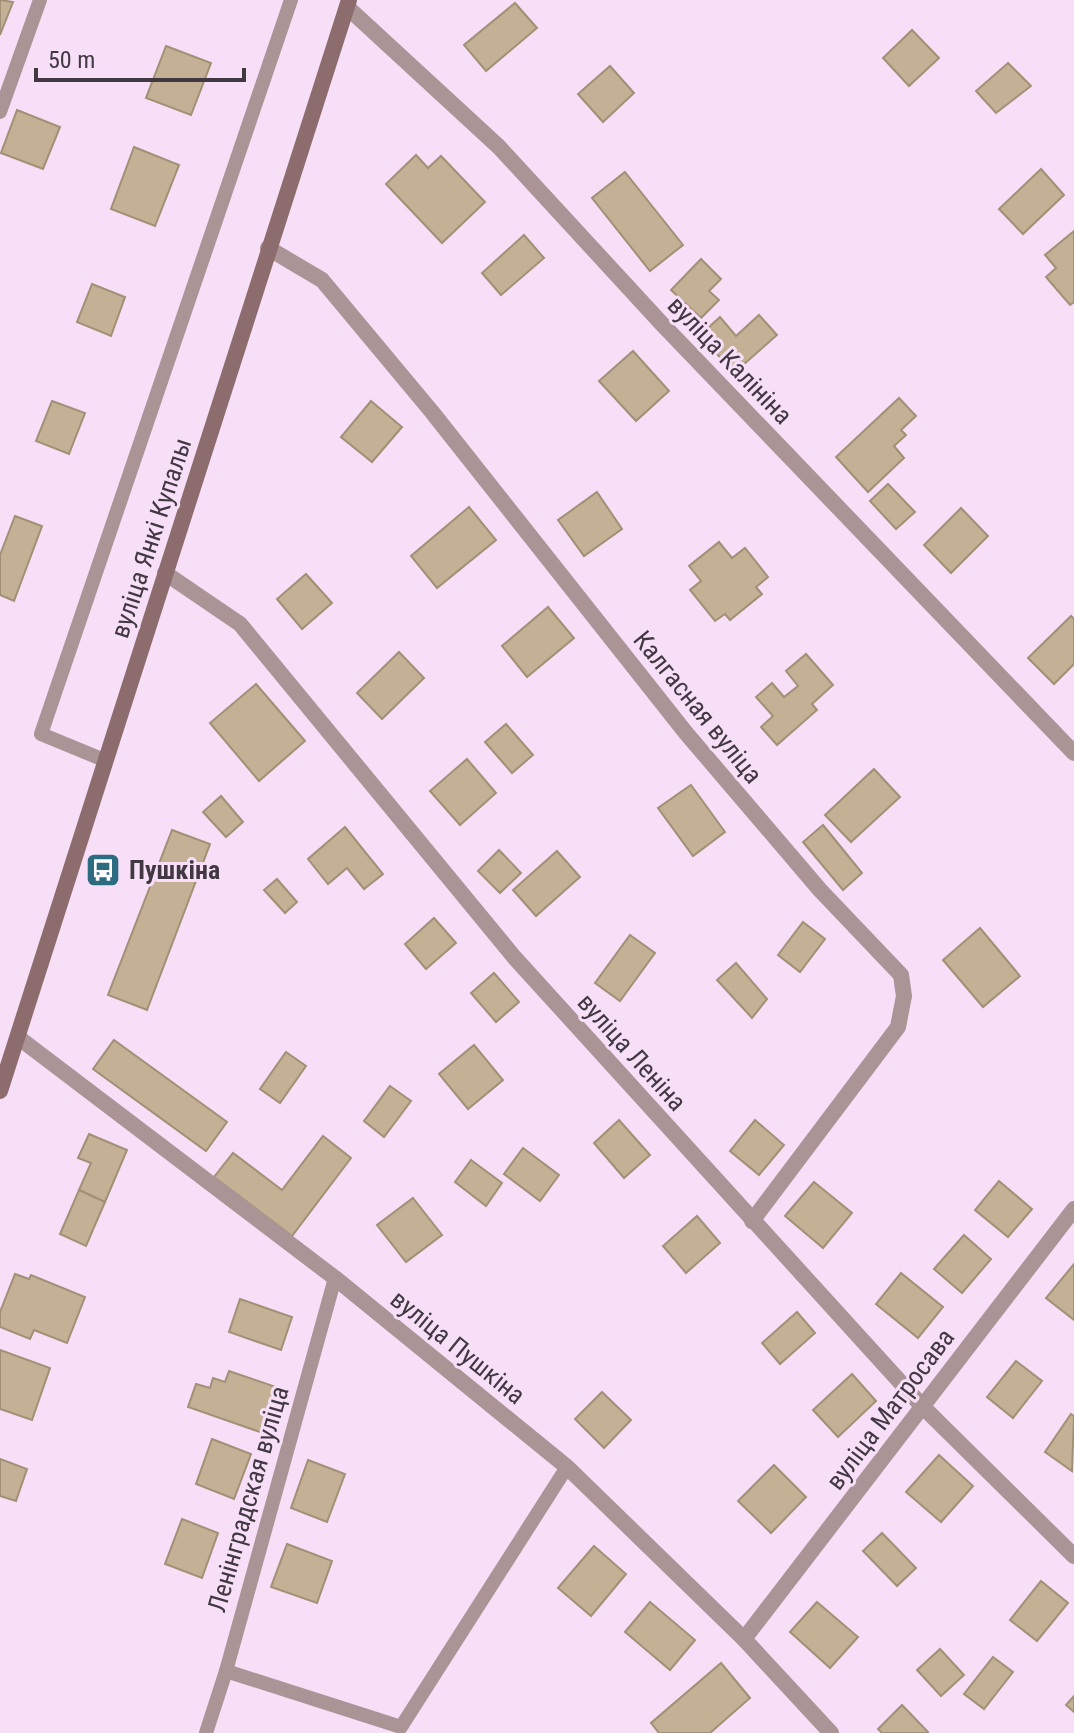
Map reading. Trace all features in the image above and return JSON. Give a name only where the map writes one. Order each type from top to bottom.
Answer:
[{"type":"street","name":"вуліца Янкі Купалы","points":[[0,1091],[348,3]]},
{"type":"street","name":"вуліца Калініна","points":[[348,3],[499,147],[662,324],[1074,753]]},
{"type":"street","name":"Калгасная вуліца","points":[[268,248],[322,280],[432,412],[686,733],[820,890],[901,975],[904,996],[898,1027],[752,1221]]},
{"type":"street","name":"вуліца Леніна","points":[[165,573],[240,624],[514,957],[922,1406],[1074,1556]]},
{"type":"street","name":"вуліца Пушкіна","points":[[19,1038],[335,1278],[567,1467],[744,1639],[831,1733]]},
{"type":"street","name":"вуліца Матросава","points":[[744,1639],[1074,1209]]},
{"type":"lane","points":[[0,112],[40,0]]},
{"type":"lane","points":[[104,760],[41,734],[291,0]]},
{"type":"lane","name":"Ленінградская вуліца","points":[[206,1733],[335,1278]]},
{"type":"lane","points":[[226,1671],[401,1727],[567,1467]]},
{"type":"building","points":[[0,0],[13,2],[0,35]]},
{"type":"building","points":[[515,3],[537,28],[486,71],[464,45]]},
{"type":"building","points":[[912,30],[939,58],[909,86],[883,58]]},
{"type":"building","points":[[166,46],[211,63],[191,115],[146,98]]},
{"type":"building","points":[[1008,63],[1031,86],[996,113],[976,91]]},
{"type":"building","points":[[610,66],[634,93],[603,122],[578,94]]},
{"type":"building","points":[[17,110],[60,127],[43,169],[1,153]]},
{"type":"building","points":[[134,147],[179,165],[155,226],[111,209]]},
{"type":"building","points":[[416,155],[428,168],[441,156],[485,202],[442,243],[386,184]]},
{"type":"building","points":[[1041,169],[1064,195],[1023,234],[999,209]]},
{"type":"building","points":[[625,172],[683,245],[650,271],[592,198]]},
{"type":"building","points":[[1074,231],[1074,302],[1070,305],[1046,277],[1056,268],[1045,255]]},
{"type":"building","points":[[524,235],[544,258],[501,295],[482,273]]},
{"type":"building","points":[[701,259],[721,279],[709,291],[719,300],[701,318],[671,290]]},
{"type":"building","points":[[92,284],[125,297],[111,336],[77,322]]},
{"type":"building","points":[[759,315],[777,335],[734,373],[700,335],[720,317],[736,336]]},
{"type":"building","points":[[633,351],[669,391],[636,421],[599,381]]},
{"type":"building","points":[[899,398],[916,416],[901,430],[906,435],[894,446],[904,458],[868,492],[836,457]]},
{"type":"building","points":[[52,401],[85,413],[69,454],[36,441]]},
{"type":"building","points":[[371,401],[402,427],[372,462],[341,437]]},
{"type":"building","points":[[888,484],[915,512],[896,529],[870,501]]},
{"type":"building","points":[[597,492],[622,529],[584,556],[558,520]]},
{"type":"building","points":[[469,507],[496,540],[437,588],[411,556]]},
{"type":"building","points":[[961,508],[988,536],[951,573],[924,545]]},
{"type":"building","points":[[15,516],[42,526],[14,601],[0,595],[0,555]]},
{"type":"building","points":[[719,542],[732,558],[745,548],[768,577],[756,587],[762,594],[730,620],[725,614],[715,621],[690,590],[701,581],[689,566]]},
{"type":"building","points":[[306,574],[332,603],[302,629],[277,599]]},
{"type":"building","points":[[548,607],[574,638],[527,677],[502,646]]},
{"type":"building","points":[[1071,616],[1074,619],[1074,664],[1054,684],[1028,658]]},
{"type":"building","points":[[399,652],[424,678],[382,719],[357,693]]},
{"type":"building","points":[[806,654],[833,685],[812,704],[817,710],[777,745],[761,727],[773,716],[756,697],[772,683],[784,697],[798,686],[786,671]]},
{"type":"building","points":[[256,684],[305,741],[259,781],[210,723]]},
{"type":"building","points":[[506,724],[533,755],[512,773],[485,742]]},
{"type":"building","points":[[467,759],[496,793],[460,825],[430,791]]},
{"type":"building","points":[[874,769],[900,797],[851,842],[825,815]]},
{"type":"building","points":[[691,785],[725,832],[693,856],[658,808]]},
{"type":"building","points":[[221,796],[243,822],[226,837],[203,812]]},
{"type":"building","points":[[823,825],[862,873],[843,890],[803,842]]},
{"type":"building","points":[[345,827],[383,874],[364,889],[347,868],[328,884],[308,859]]},
{"type":"building","points":[[172,830],[210,844],[147,1010],[108,995]]},
{"type":"building","points":[[499,850],[521,873],[500,893],[478,871]]},
{"type":"building","points":[[557,851],[580,877],[536,916],[513,890]]},
{"type":"building","points":[[277,879],[297,902],[285,913],[264,890]]},
{"type":"building","points":[[434,918],[456,943],[426,969],[405,944]]},
{"type":"building","points":[[803,922],[825,939],[800,972],[778,955]]},
{"type":"building","points":[[980,928],[1020,976],[983,1007],[943,960]]},
{"type":"building","points":[[630,935],[655,953],[620,1001],[595,983]]},
{"type":"building","points":[[736,963],[767,999],[752,1018],[717,980]]},
{"type":"building","points":[[494,973],[519,1002],[496,1022],[471,993]]},
{"type":"building","points":[[114,1040],[227,1122],[206,1151],[93,1069]]},
{"type":"building","points":[[474,1045],[503,1080],[468,1109],[439,1074]]},
{"type":"building","points":[[286,1052],[306,1066],[280,1103],[260,1089]]},
{"type":"building","points":[[390,1086],[411,1101],[384,1137],[364,1121]]},
{"type":"building","points":[[619,1120],[650,1155],[624,1178],[594,1143]]},
{"type":"building","points":[[755,1120],[784,1145],[759,1175],[730,1151]]},
{"type":"building","points":[[89,1134],[127,1150],[105,1202],[79,1190],[91,1163],[78,1158]]},
{"type":"building","points":[[323,1136],[351,1158],[292,1236],[214,1177],[233,1153],[282,1190]]},
{"type":"building","points":[[523,1148],[559,1175],[540,1201],[504,1174]]},
{"type":"building","points":[[471,1160],[502,1183],[486,1206],[455,1182]]},
{"type":"building","points":[[999,1181],[1032,1209],[1008,1237],[975,1210]]},
{"type":"building","points":[[814,1182],[852,1213],[823,1248],[785,1216]]},
{"type":"building","points":[[79,1190],[105,1202],[86,1246],[60,1234]]},
{"type":"building","points":[[413,1198],[442,1235],[406,1262],[377,1225]]},
{"type":"building","points":[[697,1216],[720,1243],[686,1273],[663,1246]]},
{"type":"building","points":[[964,1235],[991,1259],[962,1293],[934,1269]]},
{"type":"building","points":[[1074,1264],[1074,1320],[1046,1298]]},
{"type":"building","points":[[901,1273],[943,1307],[918,1338],[876,1304]]},
{"type":"building","points":[[15,1274],[29,1279],[31,1275],[85,1297],[67,1343],[34,1330],[30,1339],[0,1327],[0,1312]]},
{"type":"building","points":[[240,1299],[292,1317],[281,1350],[229,1332]]},
{"type":"building","points":[[797,1312],[815,1333],[780,1364],[762,1343]]},
{"type":"building","points":[[0,1350],[50,1368],[32,1420],[0,1409]]},
{"type":"building","points":[[1016,1361],[1042,1381],[1013,1418],[987,1397]]},
{"type":"building","points":[[229,1371],[276,1387],[260,1432],[188,1407],[196,1384],[210,1388],[213,1378],[225,1382]]},
{"type":"building","points":[[852,1374],[876,1401],[838,1437],[813,1410]]},
{"type":"building","points":[[602,1392],[631,1420],[604,1448],[575,1419]]},
{"type":"building","points":[[1071,1414],[1074,1416],[1072,1471],[1045,1452]]},
{"type":"building","points":[[212,1439],[251,1454],[234,1499],[196,1484]]},
{"type":"building","points":[[939,1455],[973,1486],[941,1522],[906,1492]]},
{"type":"building","points":[[0,1459],[27,1469],[16,1501],[0,1496]]},
{"type":"building","points":[[308,1460],[345,1474],[327,1522],[291,1508]]},
{"type":"building","points":[[774,1465],[806,1497],[771,1533],[738,1501]]},
{"type":"building","points":[[182,1519],[218,1533],[202,1578],[165,1564]]},
{"type":"building","points":[[882,1533],[916,1568],[897,1586],[863,1551]]},
{"type":"building","points":[[287,1544],[332,1561],[317,1603],[271,1587]]},
{"type":"building","points":[[594,1546],[626,1574],[591,1616],[558,1588]]},
{"type":"building","points":[[1041,1581],[1068,1603],[1037,1641],[1010,1620]]},
{"type":"building","points":[[650,1602],[695,1640],[670,1670],[625,1632]]},
{"type":"building","points":[[817,1602],[858,1637],[830,1668],[790,1632]]},
{"type":"building","points":[[940,1649],[964,1675],[941,1696],[917,1670]]},
{"type":"building","points":[[993,1657],[1013,1672],[984,1709],[964,1694]]},
{"type":"building","points":[[721,1663],[750,1698],[710,1733],[659,1733],[651,1723]]},
{"type":"building","points":[[1074,1696],[1074,1712],[1066,1705]]},
{"type":"building","points":[[902,1705],[927,1733],[882,1733],[878,1729]]},
{"type":"place","name":"Пушкіна","points":[[103,870]]}]
